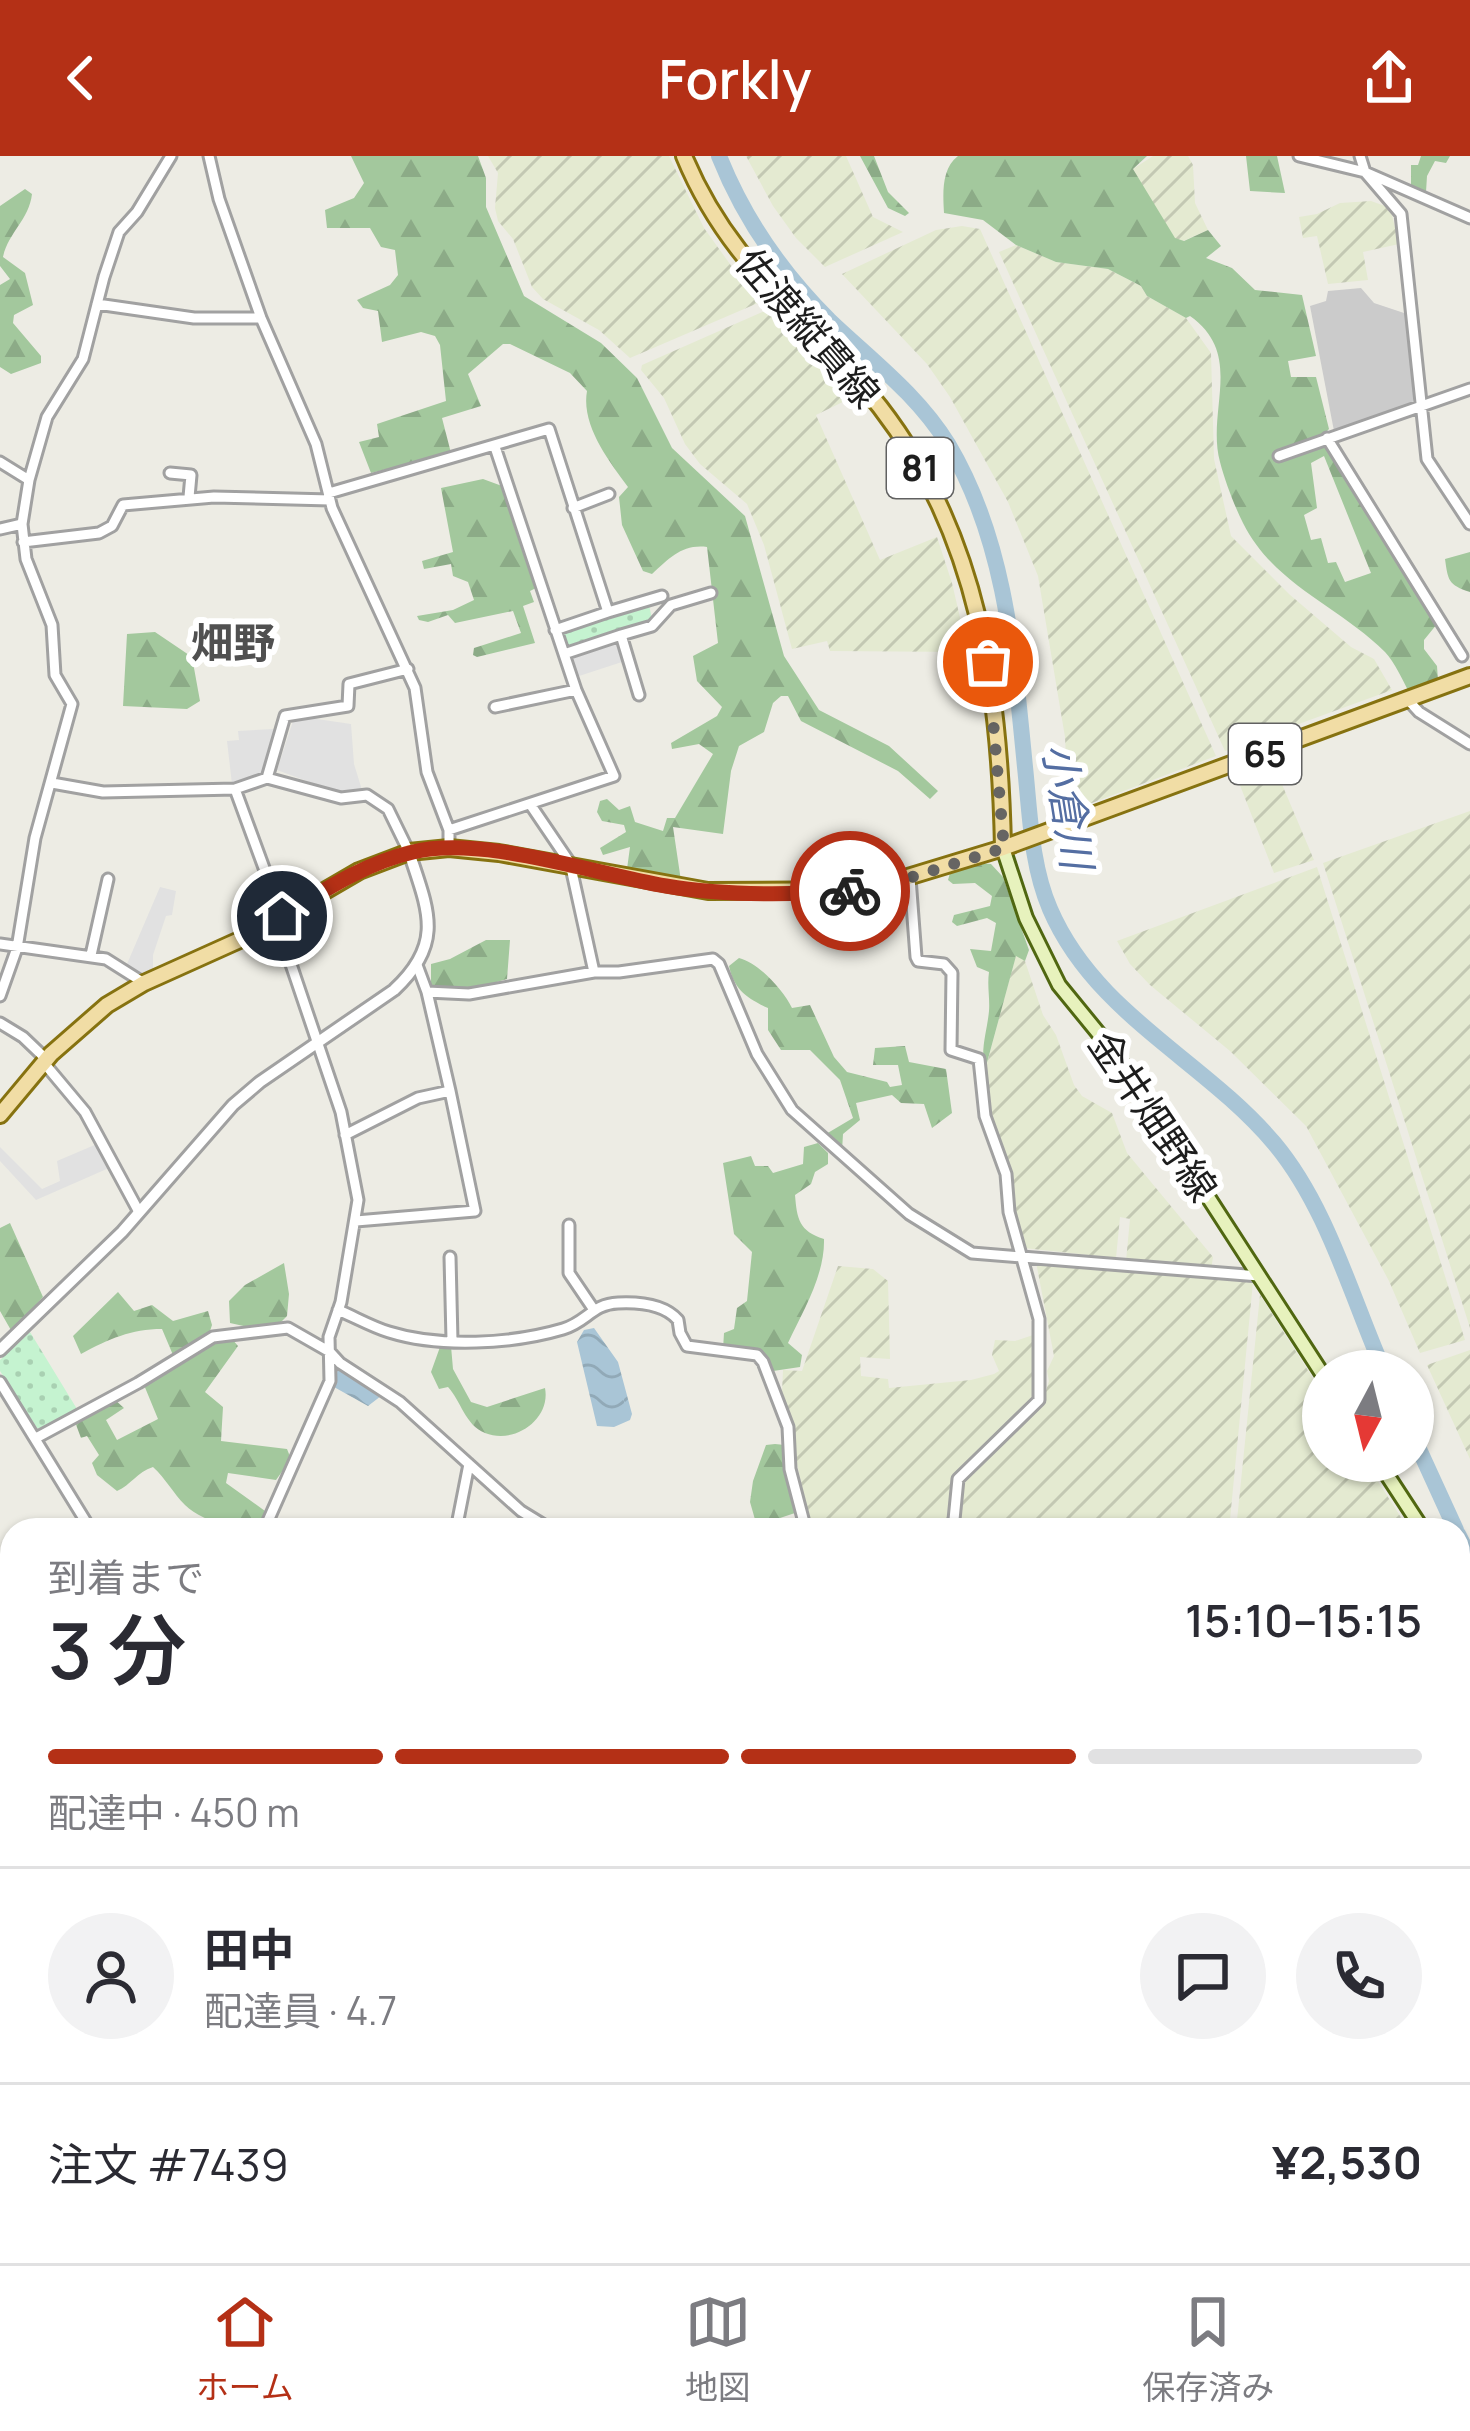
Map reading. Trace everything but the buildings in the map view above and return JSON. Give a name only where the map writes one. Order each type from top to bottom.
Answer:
[{"type":"main road","name":"佐渡縦貫線","points":[[684,156],[745,262],[879,407],[936,496],[967,571],[982,624],[1007,847]]},
{"type":"main road","name":"65","points":[[0,1115],[92,1016],[144,983],[279,918],[359,871],[410,852],[449,848],[708,891],[843,891],[910,878],[1007,847],[1470,676]]},
{"type":"main road","name":"金井畑野線","points":[[1007,847],[1026,918],[1047,967],[1117,1056],[1307,1350]]},
{"type":"main road","points":[[1392,1482],[1415,1518]]},
{"type":"street","points":[[0,996],[17,948],[35,838],[72,704],[56,675],[52,625],[31,576],[23,542],[29,480],[38,437],[83,359],[119,232],[171,156]]},
{"type":"street","points":[[209,156],[219,199],[261,318],[316,444],[330,496],[408,669],[427,772],[449,830],[449,848]]},
{"type":"street","points":[[1299,156],[1365,172],[1470,218]]},
{"type":"street","points":[[1360,156],[1365,172],[1401,214],[1427,459],[1470,524]]},
{"type":"street","points":[[98,304],[225,320],[261,318]]},
{"type":"street","points":[[1279,456],[1470,389]]},
{"type":"street","points":[[23,542],[99,532],[112,526],[123,505],[189,497],[330,496],[549,429],[608,612]]},
{"type":"street","points":[[1328,438],[1462,656]]},
{"type":"street","points":[[449,830],[614,776],[576,690],[495,447]]},
{"type":"street","points":[[0,462],[29,480]]},
{"type":"street","points":[[170,473],[191,475],[189,497]]},
{"type":"street","points":[[573,508],[609,494]]},
{"type":"street","points":[[0,529],[22,524]]},
{"type":"street","points":[[564,654],[652,626],[671,605],[711,593]]},
{"type":"street","points":[[555,629],[662,596]]},
{"type":"street","points":[[621,635],[639,694]]},
{"type":"street","points":[[267,778],[285,716],[348,706],[349,684],[408,669]]},
{"type":"street","points":[[495,707],[576,690]]},
{"type":"street","points":[[1409,701],[1470,744]]},
{"type":"street","points":[[0,1350],[139,1212],[233,1105],[394,990],[417,965],[429,938],[430,924],[410,852],[388,809],[373,796],[341,798],[267,778],[235,789],[103,792],[52,784]]},
{"type":"street","points":[[235,789],[345,1135],[358,1200],[329,1337],[330,1382],[269,1518]]},
{"type":"street","points":[[530,804],[572,867],[594,972]]},
{"type":"street","points":[[910,878],[916,957],[923,963],[944,964],[952,974],[952,1050],[980,1059],[985,1116],[1006,1174],[1009,1211],[1039,1319],[1039,1400],[958,1479],[954,1518]]},
{"type":"street","points":[[91,955],[108,879]]},
{"type":"street","points":[[0,944],[91,955],[144,983]]},
{"type":"street","points":[[428,992],[469,994],[594,972],[620,973],[713,959],[757,1054],[792,1110],[909,1214],[960,1249],[1259,1276]]},
{"type":"street","points":[[356,1221],[475,1211],[428,992],[417,965]]},
{"type":"street","points":[[0,1023],[23,1037],[46,1061],[85,1112],[139,1212]]},
{"type":"street","points":[[345,1135],[418,1098],[449,1090]]},
{"type":"street","points":[[569,1225],[569,1274],[592,1307]]},
{"type":"street","points":[[450,1257],[452,1340]]},
{"type":"street","points":[[592,1307],[651,1305],[673,1314],[683,1341],[694,1349],[757,1355],[788,1427],[790,1469],[804,1518]]},
{"type":"street","points":[[338,1310],[389,1332],[452,1340],[550,1333],[584,1321],[592,1307]]},
{"type":"street","points":[[36,1438],[224,1333],[288,1328],[400,1402],[532,1518]]},
{"type":"street","points":[[0,1382],[84,1518]]},
{"type":"street","points":[[458,1518],[469,1464]]},
{"type":"shaded area","points":[[1361,288],[1374,303],[1410,315],[1415,396],[1411,406],[1334,431],[1310,306],[1326,301],[1328,291]]},
{"type":"shaded area","points":[[618,642],[625,661],[576,677],[570,658]]},
{"type":"shaded area","points":[[310,718],[351,724],[354,764],[362,790],[339,793],[277,770],[293,721]]},
{"type":"shaded area","points":[[274,729],[274,747],[258,779],[232,784],[227,741],[239,740],[238,731]]},
{"type":"shaded area","points":[[160,887],[176,891],[172,915],[166,916],[153,955],[153,971],[144,975],[127,964]]},
{"type":"shaded area","points":[[97,1144],[109,1168],[36,1200],[0,1161],[0,1147],[42,1189],[60,1181],[57,1161]]},
{"type":"green space","points":[[351,156],[478,156],[486,178],[486,207],[524,296],[601,343],[637,378],[672,448],[745,516],[784,656],[819,710],[889,746],[938,791],[930,799],[898,771],[801,721],[788,696],[781,696],[773,703],[764,732],[739,746],[723,834],[673,827],[681,881],[627,869],[630,847],[603,855],[600,848],[626,832],[624,825],[602,821],[597,812],[600,801],[607,799],[619,810],[630,806],[635,822],[663,831],[667,818],[675,818],[713,754],[699,744],[672,749],[671,743],[717,716],[722,707],[697,681],[693,656],[718,643],[707,547],[683,550],[652,574],[643,571],[622,525],[619,497],[628,487],[592,429],[587,391],[570,373],[510,344],[503,344],[468,374],[481,406],[442,418],[451,453],[371,473],[359,442],[379,437],[377,424],[446,401],[435,336],[421,332],[382,342],[378,311],[363,308],[357,300],[390,285],[398,275],[395,250],[381,247],[370,228],[327,228],[325,210],[354,198],[364,183]]},
{"type":"green space","points":[[488,156],[669,156],[704,228],[758,303],[630,358],[599,330],[543,299],[532,287],[513,239],[498,221],[498,173]]},
{"type":"green space","points":[[746,156],[846,156],[873,217],[903,232],[825,267],[773,206]]},
{"type":"green space","points":[[860,156],[874,156],[888,192],[909,213],[905,216],[888,208]]},
{"type":"green space","points":[[958,156],[1147,156],[1133,169],[1175,238],[1184,241],[1208,230],[1221,246],[1206,258],[1232,268],[1255,290],[1302,295],[1316,356],[1288,361],[1291,377],[1316,377],[1329,429],[1321,437],[1437,624],[1424,640],[1424,649],[1437,666],[1438,680],[1409,692],[1385,652],[1289,579],[1256,544],[1236,509],[1220,462],[1220,366],[1207,331],[1190,316],[1147,296],[1141,286],[1108,269],[1056,262],[1016,245],[983,220],[944,213],[944,182]],"holes":[[[1324,456],[1371,573],[1345,582],[1336,562],[1328,563],[1321,538],[1311,540],[1304,515],[1317,508],[1311,463]]]},
{"type":"green space","points":[[1153,156],[1188,156],[1193,165],[1195,203],[1208,230],[1183,241],[1175,239],[1133,169]]},
{"type":"green space","points":[[1246,156],[1277,156],[1285,193],[1250,191]]},
{"type":"green space","points":[[1421,156],[1450,156],[1446,163],[1435,161],[1426,192],[1411,186],[1411,165],[1418,165]]},
{"type":"green space","points":[[25,189],[32,194],[30,203],[3,257],[25,273],[33,305],[14,315],[13,323],[41,356],[41,363],[11,374],[0,367],[0,285],[10,279],[0,266],[0,206]]},
{"type":"green space","points":[[1371,201],[1385,206],[1392,215],[1399,244],[1363,252],[1368,280],[1328,284],[1317,236],[1303,238],[1299,217],[1340,203]]},
{"type":"green space","points":[[980,229],[1216,756],[1076,809],[1068,797],[1065,737],[1038,576],[1008,502],[927,364],[842,274],[936,230]]},
{"type":"green space","points":[[1016,245],[1056,262],[1108,269],[1186,318],[1211,353],[1214,459],[1231,536],[1289,594],[1351,647],[1374,659],[1392,690],[1225,751],[999,252]]},
{"type":"green space","points":[[767,310],[851,398],[816,415],[880,560],[937,537],[968,652],[830,651],[827,641],[792,649],[764,545],[747,504],[700,464],[664,398],[641,370],[642,365]]},
{"type":"green space","points":[[483,479],[502,486],[536,588],[530,591],[534,602],[523,606],[535,643],[477,657],[474,648],[521,633],[513,611],[455,623],[448,615],[428,622],[417,616],[453,610],[474,600],[468,582],[453,576],[451,564],[424,569],[422,561],[453,552],[441,488]]},
{"type":"green space","points":[[1470,552],[1470,592],[1450,581],[1445,559]]},
{"type":"green space","points":[[649,605],[652,619],[566,648],[561,634],[568,628]]},
{"type":"green space","points":[[155,632],[192,657],[200,701],[187,709],[123,706],[127,634]]},
{"type":"green space","points":[[1273,763],[1314,860],[1274,873],[1236,775]]},
{"type":"green space","points":[[1470,811],[1470,1328],[1323,863]]},
{"type":"green space","points":[[976,863],[991,864],[1003,877],[1029,950],[1025,961],[1016,956],[985,1070],[989,972],[977,967],[970,949],[991,951],[996,923],[987,918],[957,926],[952,922],[954,915],[990,906],[992,896],[975,883],[948,880],[950,873]]},
{"type":"green space","points":[[1317,867],[1465,1340],[1419,1350],[1389,1281],[1306,1126],[1230,1051],[1150,985],[1117,941]]},
{"type":"green space","points":[[486,940],[510,940],[507,979],[470,990],[431,986],[431,964]]},
{"type":"green space","points":[[1016,955],[1025,961],[1074,1085],[1082,1096],[1112,1113],[1127,1153],[1213,1257],[1211,1270],[1126,1261],[1130,1219],[1120,1217],[1116,1258],[1024,1248],[991,1121],[985,1071]]},
{"type":"green space","points":[[739,958],[770,978],[792,1008],[810,1005],[834,1057],[847,1072],[887,1082],[890,1087],[902,1085],[898,1065],[873,1065],[875,1048],[905,1046],[909,1062],[946,1069],[952,1113],[932,1128],[924,1104],[901,1103],[892,1095],[856,1103],[860,1120],[843,1134],[842,1151],[826,1134],[853,1118],[840,1080],[810,1050],[781,1050],[768,1030],[768,1008],[747,996],[734,981],[729,966]]},
{"type":"green space","points":[[818,1143],[828,1153],[828,1164],[795,1195],[801,1223],[824,1239],[821,1266],[788,1343],[802,1355],[800,1367],[773,1371],[760,1354],[723,1349],[724,1333],[734,1329],[737,1308],[747,1301],[752,1252],[734,1234],[723,1163],[751,1156],[755,1166],[768,1166],[773,1173],[803,1164],[804,1147]]},
{"type":"green space","points":[[10,1223],[43,1297],[12,1332],[0,1311],[0,1228]]},
{"type":"green space","points":[[1036,1262],[1253,1282],[1230,1518],[959,1518],[964,1480],[1041,1407],[1054,1356]]},
{"type":"green space","points":[[284,1263],[287,1316],[280,1323],[248,1327],[230,1323],[229,1301],[245,1285]]},
{"type":"green space","points":[[838,1266],[873,1269],[888,1281],[890,1359],[860,1357],[861,1376],[888,1379],[889,1388],[994,1374],[999,1371],[992,1355],[995,1340],[1015,1341],[1033,1335],[1032,1399],[952,1478],[949,1518],[808,1518],[782,1392],[783,1370],[802,1371]]},
{"type":"green space","points":[[118,1292],[134,1311],[152,1305],[173,1321],[208,1311],[209,1334],[173,1355],[162,1329],[120,1336],[81,1354],[73,1336]]},
{"type":"green space","points":[[1260,1295],[1302,1361],[1302,1482],[1378,1482],[1401,1518],[1237,1518]]},
{"type":"green space","points":[[30,1332],[77,1409],[42,1429],[0,1371],[0,1360]]},
{"type":"green space","points":[[232,1339],[238,1346],[205,1392],[223,1407],[221,1441],[287,1449],[291,1459],[276,1480],[228,1473],[226,1483],[265,1511],[262,1518],[200,1516],[153,1467],[117,1491],[97,1475],[92,1463],[99,1455],[87,1436],[81,1438],[75,1422],[114,1399],[124,1408],[106,1420],[117,1440],[158,1419],[144,1385],[213,1344]]},
{"type":"green space","points":[[451,1346],[453,1369],[471,1402],[487,1407],[545,1388],[537,1419],[508,1435],[478,1429],[448,1387],[439,1389],[431,1372],[440,1347]]},
{"type":"green space","points":[[1470,1350],[1470,1459],[1434,1380],[1434,1363]]},
{"type":"green space","points":[[766,1445],[785,1445],[798,1512],[780,1518],[755,1518],[750,1502]]},
{"type":"water","points":[[594,1328],[618,1362],[632,1414],[630,1420],[614,1427],[597,1426],[577,1342],[584,1330]]},
{"type":"water","points":[[338,1368],[381,1396],[368,1406],[334,1387]]},
{"type":"waterway","name":"小倉川","points":[[719,156],[752,223],[780,264],[829,320],[922,409],[968,481],[1004,600],[1039,875],[1070,946],[1122,1007],[1246,1113],[1293,1168],[1337,1252],[1376,1350]]},
{"type":"waterway","name":"小倉川","points":[[1434,1482],[1451,1518]]},
{"type":"way so far","points":[[850,891],[880,887],[1004,848],[988,662]]},
{"type":"district","name":"畑野","points":[[233,643]]},
{"type":"route","points":[[282,916],[359,871],[410,852],[449,848],[499,853],[688,890],[850,891]]}]
